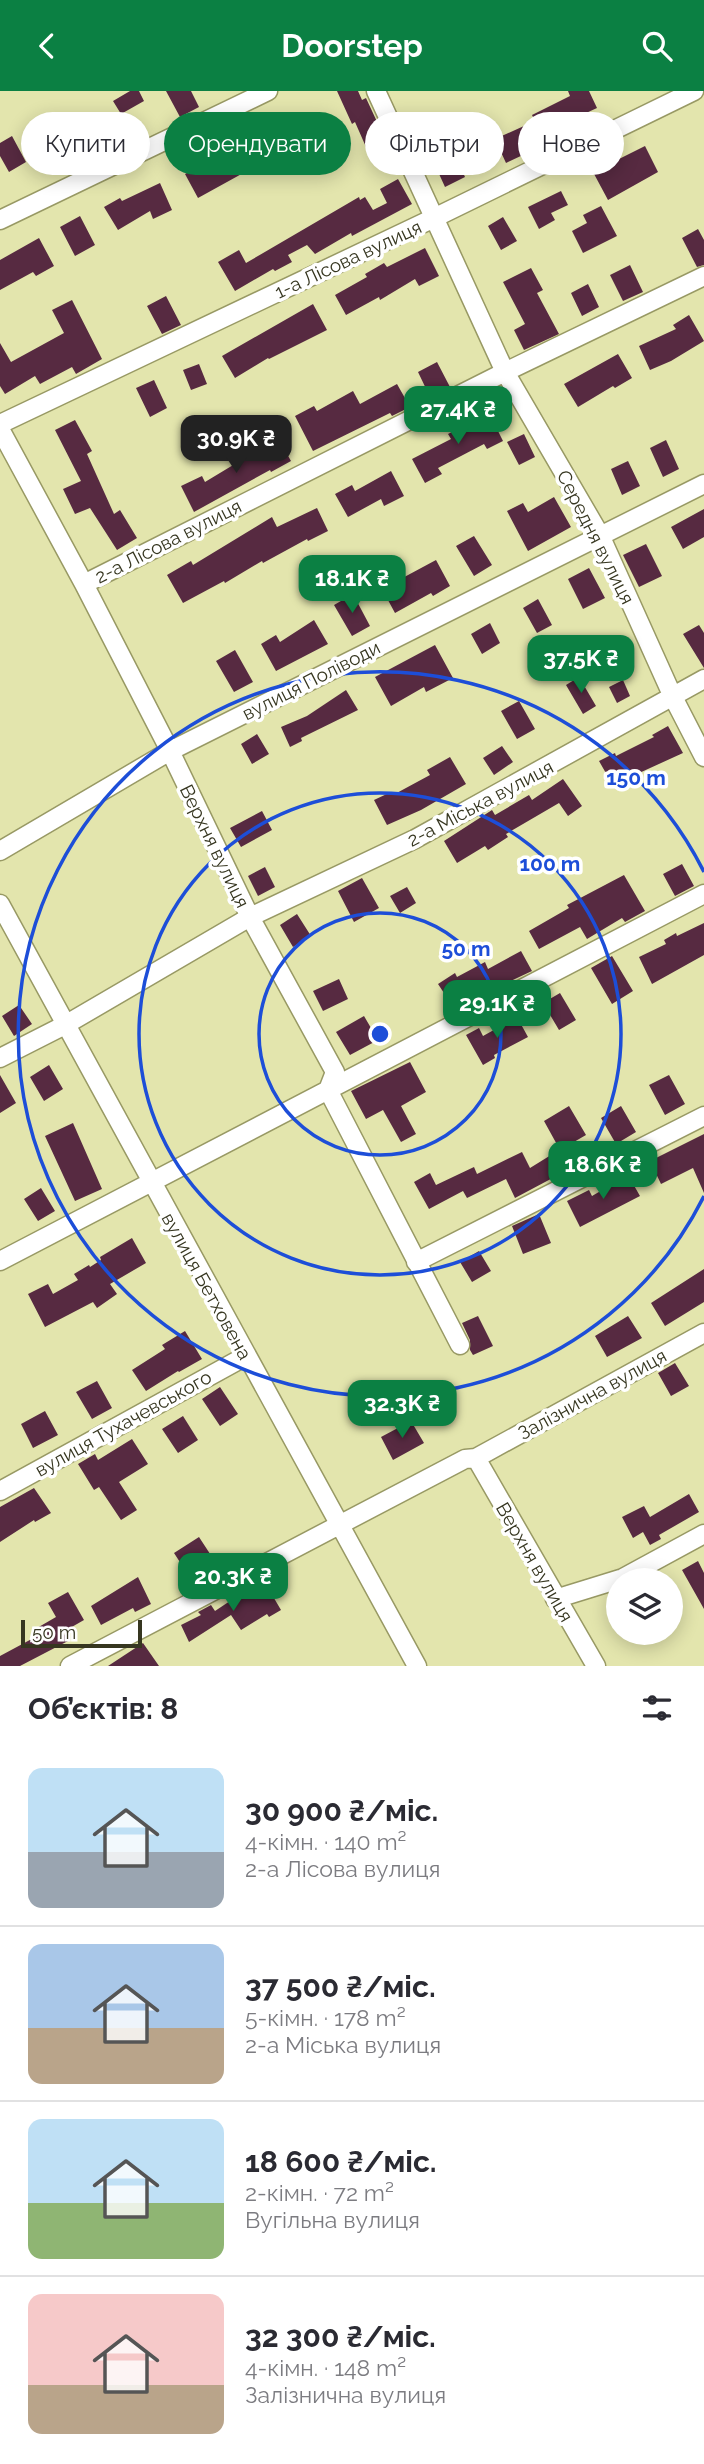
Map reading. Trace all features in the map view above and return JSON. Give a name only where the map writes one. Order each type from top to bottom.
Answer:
[{"type":"street","points":[[0,220],[268,91]]},
{"type":"street","name":"Середня вулиця","points":[[376,91],[505,372],[600,535],[673,697],[704,757]]},
{"type":"street","name":"1-а Лісова вулиця","points":[[0,426],[694,91]]},
{"type":"street","name":"2-а Лісова вулиця","points":[[84,584],[505,372],[704,276]]},
{"type":"street","name":"Верхня вулиця","points":[[0,426],[170,751],[250,917],[335,1072],[328,1090],[460,1345]]},
{"type":"street","name":"вулиця Поліводи","points":[[0,851],[170,751],[704,484]]},
{"type":"street","name":"2-а Міська вулиця","points":[[65,1025],[250,917],[415,839],[704,679]]},
{"type":"street","points":[[0,1261],[704,894]]},
{"type":"street","name":"вулиця Бетховена","points":[[0,904],[417,1666]]},
{"type":"street","points":[[0,1058],[65,1025]]},
{"type":"street","points":[[416,1262],[704,1116]]},
{"type":"street","name":"Залізнична вулиця","points":[[70,1666],[337,1524],[465,1459],[476,1458],[704,1333]]},
{"type":"street","name":"вулиця Тухачевського","points":[[0,1490],[246,1356]]},
{"type":"street","name":"Верхня вулиця","points":[[476,1458],[596,1666]]},
{"type":"street","points":[[555,1599],[623,1577],[704,1534]]},
{"type":"building","points":[[130,91],[139,91],[144,101],[120,112],[113,101]]},
{"type":"building","points":[[166,91],[191,91],[199,107],[190,112],[177,112]]},
{"type":"building","points":[[337,91],[358,91],[362,100],[366,98],[372,112],[365,112],[365,145],[355,122],[352,124],[351,122],[351,112],[347,112]]},
{"type":"building","points":[[568,91],[589,91],[597,108],[588,112],[538,112],[570,96]]},
{"type":"building","points":[[518,129],[518,157],[506,163],[504,159],[504,135]]},
{"type":"building","points":[[12,136],[21,153],[21,165],[9,172],[0,156],[0,143]]},
{"type":"building","points":[[645,146],[658,172],[608,200],[595,175],[624,175],[624,156]]},
{"type":"building","points":[[186,175],[240,175],[198,198]]},
{"type":"building","points":[[440,175],[464,175],[465,177],[445,187]]},
{"type":"building","points":[[398,179],[412,204],[352,236],[351,233],[315,254],[307,245],[288,255],[292,262],[275,271],[273,269],[235,291],[218,262],[239,250],[246,263],[359,197],[360,200],[365,197],[373,210],[387,203],[380,189]]},
{"type":"building","points":[[160,183],[172,210],[153,219],[150,211],[118,230],[104,207]]},
{"type":"building","points":[[561,191],[568,205],[551,213],[555,220],[539,229],[528,207]]},
{"type":"building","points":[[601,206],[617,236],[583,253],[572,231],[587,223],[583,215]]},
{"type":"building","points":[[80,216],[95,245],[75,256],[60,227]]},
{"type":"building","points":[[503,217],[517,241],[501,250],[488,226]]},
{"type":"building","points":[[698,229],[704,240],[704,265],[697,267],[682,238]]},
{"type":"building","points":[[39,238],[54,266],[36,276],[33,272],[0,290],[0,260]]},
{"type":"building","points":[[425,248],[439,276],[419,286],[415,279],[380,300],[379,297],[346,315],[335,295],[367,277],[365,274],[384,263],[387,267]]},
{"type":"building","points":[[630,265],[643,292],[623,301],[610,275]]},
{"type":"building","points":[[531,268],[543,290],[537,293],[559,334],[524,350],[514,330],[525,324],[503,282]]},
{"type":"building","points":[[588,284],[599,307],[582,316],[571,293]]},
{"type":"building","points":[[166,296],[181,325],[162,334],[147,306]]},
{"type":"building","points":[[72,300],[102,359],[76,374],[72,367],[40,384],[35,376],[5,394],[0,386],[0,343],[11,362],[64,333],[52,310]]},
{"type":"building","points":[[313,304],[327,330],[268,358],[235,378],[222,356]]},
{"type":"building","points":[[689,315],[704,341],[650,370],[639,346],[676,329],[673,325]]},
{"type":"building","points":[[618,354],[632,378],[578,407],[564,384]]},
{"type":"building","points":[[437,362],[450,387],[430,397],[418,372]]},
{"type":"building","points":[[199,364],[207,384],[191,390],[183,370]]},
{"type":"building","points":[[154,380],[167,408],[150,417],[136,388]]},
{"type":"building","points":[[397,384],[410,407],[392,416],[390,413],[313,451],[295,416],[314,406],[317,411],[353,391],[360,404]]},
{"type":"building","points":[[489,413],[503,441],[487,449],[484,444],[438,468],[442,474],[425,483],[412,459],[451,439],[448,434]]},
{"type":"building","points":[[75,420],[92,451],[87,454],[114,514],[120,510],[137,538],[117,550],[90,508],[75,514],[63,489],[81,481],[55,430]]},
{"type":"building","points":[[524,434],[535,457],[519,465],[507,442]]},
{"type":"building","points":[[278,438],[291,461],[194,512],[181,486],[202,476],[205,482]]},
{"type":"building","points":[[666,440],[679,469],[663,477],[650,448]]},
{"type":"building","points":[[628,461],[640,486],[622,495],[611,469]]},
{"type":"building","points":[[391,471],[404,496],[384,506],[381,499],[348,517],[335,494],[352,485],[355,491]]},
{"type":"building","points":[[554,497],[571,527],[528,551],[507,511],[523,503],[528,512]]},
{"type":"building","points":[[317,508],[328,531],[263,563],[262,561],[183,603],[167,575],[191,561],[193,565],[272,517],[277,527]]},
{"type":"building","points":[[704,509],[704,537],[683,549],[671,527]]},
{"type":"building","points":[[474,536],[492,565],[474,576],[456,546]]},
{"type":"building","points":[[646,544],[662,576],[639,587],[623,555]]},
{"type":"building","points":[[436,560],[450,586],[395,613],[382,589]]},
{"type":"building","points":[[589,568],[605,598],[583,609],[568,579]]},
{"type":"building","points":[[353,594],[370,626],[352,636],[334,605]]},
{"type":"building","points":[[538,599],[552,625],[537,633],[523,608]]},
{"type":"building","points":[[314,620],[328,644],[276,671],[261,644],[276,635],[280,642]]},
{"type":"building","points":[[490,623],[500,643],[482,654],[471,634]]},
{"type":"building","points":[[699,625],[704,633],[704,668],[683,634]]},
{"type":"building","points":[[435,645],[453,678],[426,692],[424,687],[391,706],[375,677]]},
{"type":"building","points":[[235,650],[253,682],[234,692],[216,661]]},
{"type":"building","points":[[579,677],[596,706],[583,714],[566,685]]},
{"type":"building","points":[[623,680],[630,696],[617,703],[609,687]]},
{"type":"building","points":[[346,690],[358,710],[301,738],[302,741],[290,747],[281,727],[307,716]]},
{"type":"building","points":[[519,701],[535,729],[517,739],[501,711]]},
{"type":"building","points":[[668,726],[683,753],[637,774],[635,769],[611,782],[599,761],[615,753],[616,756],[654,737],[652,735]]},
{"type":"building","points":[[257,734],[269,754],[252,764],[241,744]]},
{"type":"building","points":[[502,746],[513,762],[494,775],[483,758]]},
{"type":"building","points":[[450,757],[466,784],[421,810],[387,825],[374,800],[391,792],[393,795],[430,775],[427,770]]},
{"type":"building","points":[[563,779],[582,806],[568,816],[559,803],[506,834],[508,837],[488,850],[485,846],[457,863],[444,841],[492,810],[495,815],[529,795],[532,800]]},
{"type":"building","points":[[262,811],[272,830],[241,847],[230,828]]},
{"type":"building","points":[[682,864],[694,886],[675,896],[663,874]]},
{"type":"building","points":[[265,867],[275,887],[258,896],[248,876]]},
{"type":"building","points":[[624,875],[645,911],[625,922],[622,918],[587,939],[580,927],[539,949],[529,931],[569,908],[567,905]]},
{"type":"building","points":[[362,878],[379,908],[354,922],[338,891]]},
{"type":"building","points":[[407,887],[416,903],[400,913],[390,896]]},
{"type":"building","points":[[297,914],[311,936],[293,947],[280,925]]},
{"type":"building","points":[[704,923],[704,955],[652,984],[639,957],[666,944],[664,940],[676,933],[677,936]]},
{"type":"building","points":[[521,951],[532,971],[485,993],[483,990],[454,1008],[438,984],[455,973],[457,977],[485,962],[488,969]]},
{"type":"building","points":[[612,956],[633,991],[612,1004],[591,968]]},
{"type":"building","points":[[339,979],[348,999],[323,1011],[313,991]]},
{"type":"building","points":[[560,993],[576,1020],[559,1030],[543,1003]]},
{"type":"building","points":[[19,1005],[32,1024],[14,1036],[2,1016]]},
{"type":"building","points":[[364,1016],[378,1040],[350,1055],[336,1032]]},
{"type":"building","points":[[517,1017],[528,1037],[494,1055],[495,1058],[483,1065],[466,1035],[479,1028],[483,1036]]},
{"type":"building","points":[[410,1062],[426,1092],[401,1106],[416,1134],[401,1142],[383,1110],[366,1119],[351,1091]]},
{"type":"building","points":[[49,1065],[63,1089],[44,1101],[30,1077]]},
{"type":"building","points":[[0,1075],[16,1103],[0,1113]]},
{"type":"building","points":[[669,1075],[685,1104],[665,1115],[649,1085]]},
{"type":"building","points":[[569,1106],[586,1135],[560,1150],[544,1121]]},
{"type":"building","points":[[621,1106],[636,1132],[616,1144],[601,1118]]},
{"type":"building","points":[[73,1123],[102,1189],[75,1201],[45,1136]]},
{"type":"building","points":[[704,1134],[704,1193],[693,1168],[661,1184],[650,1161]]},
{"type":"building","points":[[522,1152],[530,1168],[551,1155],[562,1173],[515,1198],[506,1179],[467,1198],[463,1191],[429,1209],[414,1182],[430,1173],[436,1185],[474,1167],[477,1174]]},
{"type":"building","points":[[628,1175],[640,1196],[580,1227],[567,1201],[589,1190],[592,1196]]},
{"type":"building","points":[[41,1188],[55,1211],[38,1221],[24,1199]]},
{"type":"building","points":[[539,1214],[551,1243],[523,1254],[512,1226]]},
{"type":"building","points":[[132,1238],[146,1263],[110,1284],[117,1294],[97,1308],[93,1302],[45,1327],[28,1294],[48,1284],[53,1294],[78,1280],[74,1274],[89,1265],[90,1267],[101,1260],[100,1257]]},
{"type":"building","points":[[479,1251],[491,1271],[472,1282],[460,1262]]},
{"type":"building","points":[[704,1269],[704,1302],[665,1326],[651,1303]]},
{"type":"building","points":[[478,1316],[493,1346],[473,1355],[462,1323]]},
{"type":"building","points":[[628,1316],[642,1338],[607,1357],[595,1336]]},
{"type":"building","points":[[185,1331],[202,1359],[146,1391],[132,1370],[165,1349],[162,1345]]},
{"type":"building","points":[[675,1363],[689,1386],[671,1396],[658,1373]]},
{"type":"building","points":[[97,1381],[112,1408],[92,1419],[76,1392]]},
{"type":"building","points":[[220,1387],[238,1414],[220,1426],[202,1399]]},
{"type":"building","points":[[45,1411],[58,1435],[33,1448],[21,1424]]},
{"type":"building","points":[[183,1416],[198,1440],[178,1453],[162,1429]]},
{"type":"building","points":[[411,1421],[424,1443],[393,1460],[381,1437]]},
{"type":"building","points":[[132,1439],[148,1464],[119,1482],[137,1510],[121,1520],[99,1487],[94,1490],[78,1464],[95,1454],[98,1460]]},
{"type":"building","points":[[34,1488],[51,1513],[35,1522],[34,1520],[0,1542],[0,1507]]},
{"type":"building","points":[[689,1494],[699,1512],[659,1535],[661,1539],[650,1545],[643,1532],[633,1538],[622,1517],[644,1506],[650,1517]]},
{"type":"building","points":[[199,1537],[216,1563],[191,1579],[174,1553]]},
{"type":"building","points":[[698,1561],[704,1573],[704,1609],[683,1572]]},
{"type":"building","points":[[138,1577],[151,1604],[135,1612],[133,1608],[101,1625],[91,1606]]},
{"type":"building","points":[[268,1588],[281,1610],[269,1617],[267,1614],[241,1630],[231,1615],[189,1642],[181,1625],[201,1615],[198,1612],[211,1605],[215,1611],[245,1591],[250,1599]]},
{"type":"building","points":[[68,1592],[84,1620],[63,1632],[68,1641],[20,1666],[0,1666],[0,1656],[41,1634],[37,1628],[56,1617],[48,1603]]},
{"type":"building","points":[[143,1643],[159,1666],[108,1666]]}]
